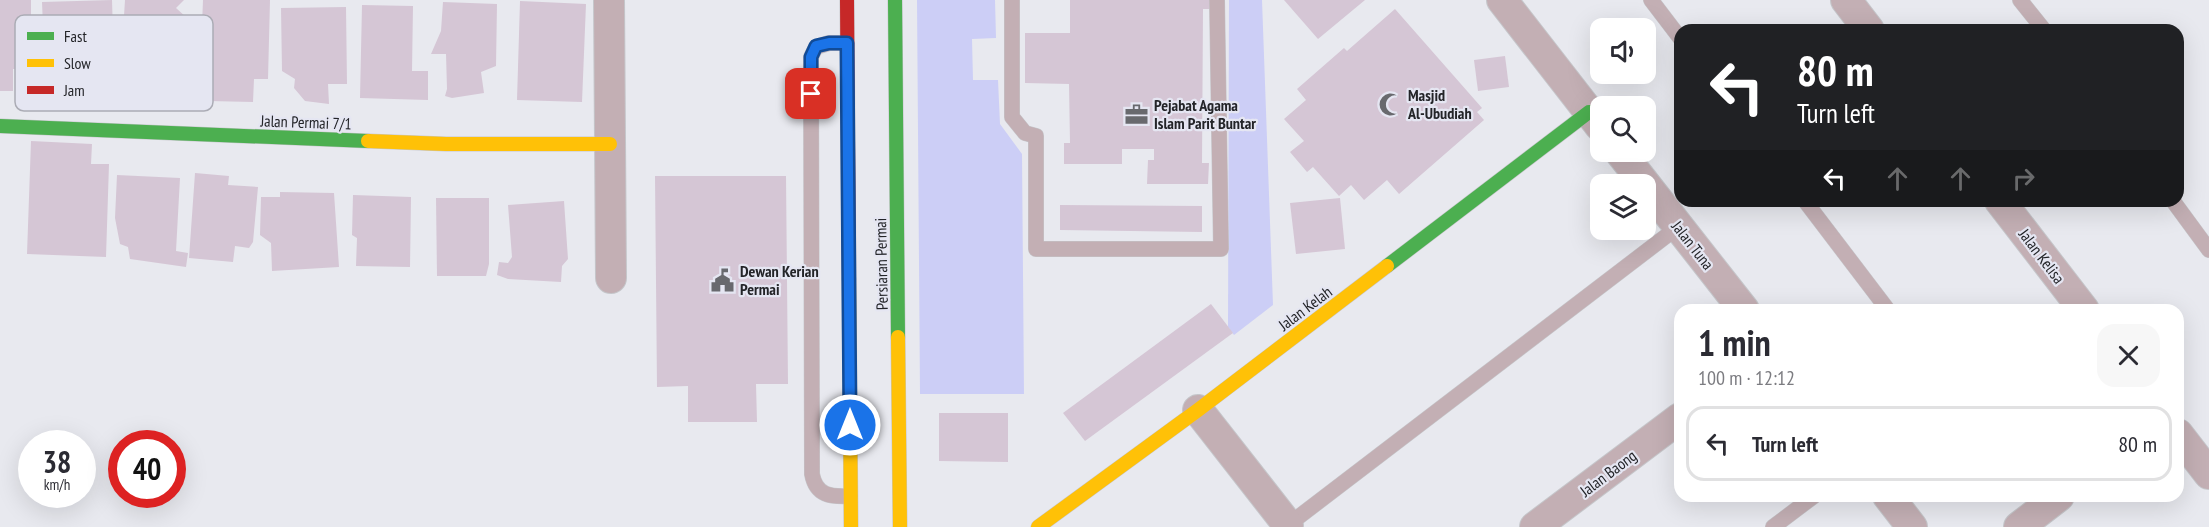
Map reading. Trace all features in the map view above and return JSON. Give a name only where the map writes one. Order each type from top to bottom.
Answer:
[{"type":"street","points":[[609,0],[611,278]]},
{"type":"street","name":"Persiaran Permai","points":[[847,0],[851,527]]},
{"type":"street","name":"Persiaran Permai","points":[[895,0],[900,527]]},
{"type":"street","points":[[1502,0],[1590,113]]},
{"type":"street","name":"Jalan Kelah","points":[[1038,527],[1590,123]]},
{"type":"street","name":"Jalan Permai 7/1","points":[[0,126],[446,144],[610,144]]},
{"type":"street","name":"Jalan Tuna","points":[[1628,162],[1739,304]]},
{"type":"street","name":"Jalan Kelisa","points":[[2005,207],[2079,304]]},
{"type":"street","points":[[1198,410],[1287,526]]},
{"type":"street","name":"Jalan Baong","points":[[1536,527],[1674,423]]},
{"type":"street","points":[[2184,442],[2209,474]]},
{"type":"street","points":[[1893,502],[1912,527]]},
{"type":"lane","points":[[1012,0],[1012,117],[1025,133],[1036,136],[1036,249],[1221,249],[1217,0]]},
{"type":"lane","points":[[1651,0],[1674,30]]},
{"type":"lane","points":[[2020,0],[2039,24]]},
{"type":"lane","points":[[847,43],[816,46],[811,57],[812,474],[814,484],[822,493],[831,497],[850,496]]},
{"type":"lane","points":[[1810,207],[1883,304]]},
{"type":"lane","points":[[2177,207],[2209,250]]},
{"type":"lane","points":[[1287,526],[1678,226]]},
{"type":"lane","points":[[1773,527],[1806,502]]},
{"type":"shaded area","points":[[917,0],[995,0],[996,38],[972,39],[973,80],[998,80],[1000,124],[1022,154],[1024,394],[920,394]]},
{"type":"shaded area","points":[[1229,0],[1262,0],[1273,305],[1234,335],[1228,327]]},
{"type":"building","points":[[0,0],[31,0],[31,15],[15,15],[13,91],[0,91]]},
{"type":"building","points":[[112,0],[112,15],[43,15],[42,2]]},
{"type":"building","points":[[125,0],[184,0],[176,8],[184,15],[124,15]]},
{"type":"building","points":[[203,0],[270,0],[268,79],[254,79],[253,102],[213,101],[213,15],[202,15]]},
{"type":"building","name":"Pejabat Agama Islam Parit Buntar","points":[[1070,0],[1209,0],[1209,9],[1203,9],[1202,163],[1209,163],[1208,184],[1147,184],[1148,160],[1154,160],[1154,149],[1122,149],[1122,164],[1064,164],[1064,143],[1070,143],[1069,84],[1025,83],[1025,33],[1070,33]]},
{"type":"building","points":[[1284,0],[1365,0],[1318,39]]},
{"type":"building","points":[[520,1],[586,4],[582,102],[517,100]]},
{"type":"building","points":[[443,2],[497,4],[496,66],[481,72],[484,93],[452,98],[445,96],[447,89],[446,54],[431,54],[441,31]]},
{"type":"building","points":[[362,5],[413,6],[412,71],[428,71],[428,100],[360,98]]},
{"type":"building","points":[[346,7],[347,84],[328,84],[329,104],[305,101],[294,88],[295,79],[282,71],[281,8]]},
{"type":"building","name":"Masjid Al-Ubudiah","points":[[1395,9],[1482,108],[1477,112],[1484,120],[1399,194],[1387,180],[1364,200],[1351,185],[1339,196],[1313,167],[1307,172],[1290,152],[1304,141],[1284,119],[1306,100],[1297,89],[1344,48],[1347,51]]},
{"type":"building","points":[[1505,56],[1509,87],[1478,91],[1474,60]]},
{"type":"building","points":[[31,141],[92,144],[91,164],[109,164],[106,257],[27,254]]},
{"type":"building","points":[[195,173],[229,176],[228,185],[258,187],[253,242],[249,248],[235,246],[233,262],[189,258]]},
{"type":"building","points":[[117,175],[180,178],[176,251],[188,253],[186,267],[130,259],[128,247],[120,244],[115,218]]},
{"type":"building","name":"Dewan Kerian Permai","points":[[655,176],[786,176],[788,384],[756,384],[757,422],[688,422],[688,386],[657,387]]},
{"type":"building","points":[[280,192],[334,193],[339,267],[272,271],[271,243],[260,235],[261,197],[280,197]]},
{"type":"building","points":[[353,195],[411,197],[410,267],[356,266],[357,238],[352,235]]},
{"type":"building","points":[[436,198],[489,198],[489,264],[486,276],[437,276]]},
{"type":"building","points":[[1340,198],[1345,249],[1296,254],[1290,203]]},
{"type":"building","points":[[564,201],[568,259],[562,266],[561,282],[508,279],[497,275],[499,262],[508,263],[512,257],[508,205]]},
{"type":"building","points":[[1060,205],[1202,206],[1202,232],[1060,230]]},
{"type":"building","points":[[1211,304],[1233,333],[1085,441],[1063,413]]},
{"type":"building","points":[[939,413],[1008,413],[1008,462],[939,461]]},
{"type":"traffic: fast","points":[[895,0],[898,337]]},
{"type":"traffic: fast","points":[[1387,266],[1589,112]]},
{"type":"traffic: fast","points":[[0,126],[368,141]]},
{"type":"traffic: slow","points":[[368,141],[446,144],[610,144]]},
{"type":"traffic: slow","points":[[1038,527],[1198,410],[1387,266]]},
{"type":"traffic: slow","points":[[849,279],[851,527]]},
{"type":"traffic: slow","points":[[898,337],[900,527]]},
{"type":"traffic: jam","points":[[847,0],[849,279]]},
{"type":"place","name":"Masjid Al-Ubudiah","points":[[1390,104]]},
{"type":"place","name":"Pejabat Agama Islam Parit Buntar","points":[[1136,114]]},
{"type":"place","name":"Dewan Kerian Permai","points":[[722,280]]},
{"type":"route","points":[[811,94],[811,57],[816,46],[847,43],[850,425]]}]
